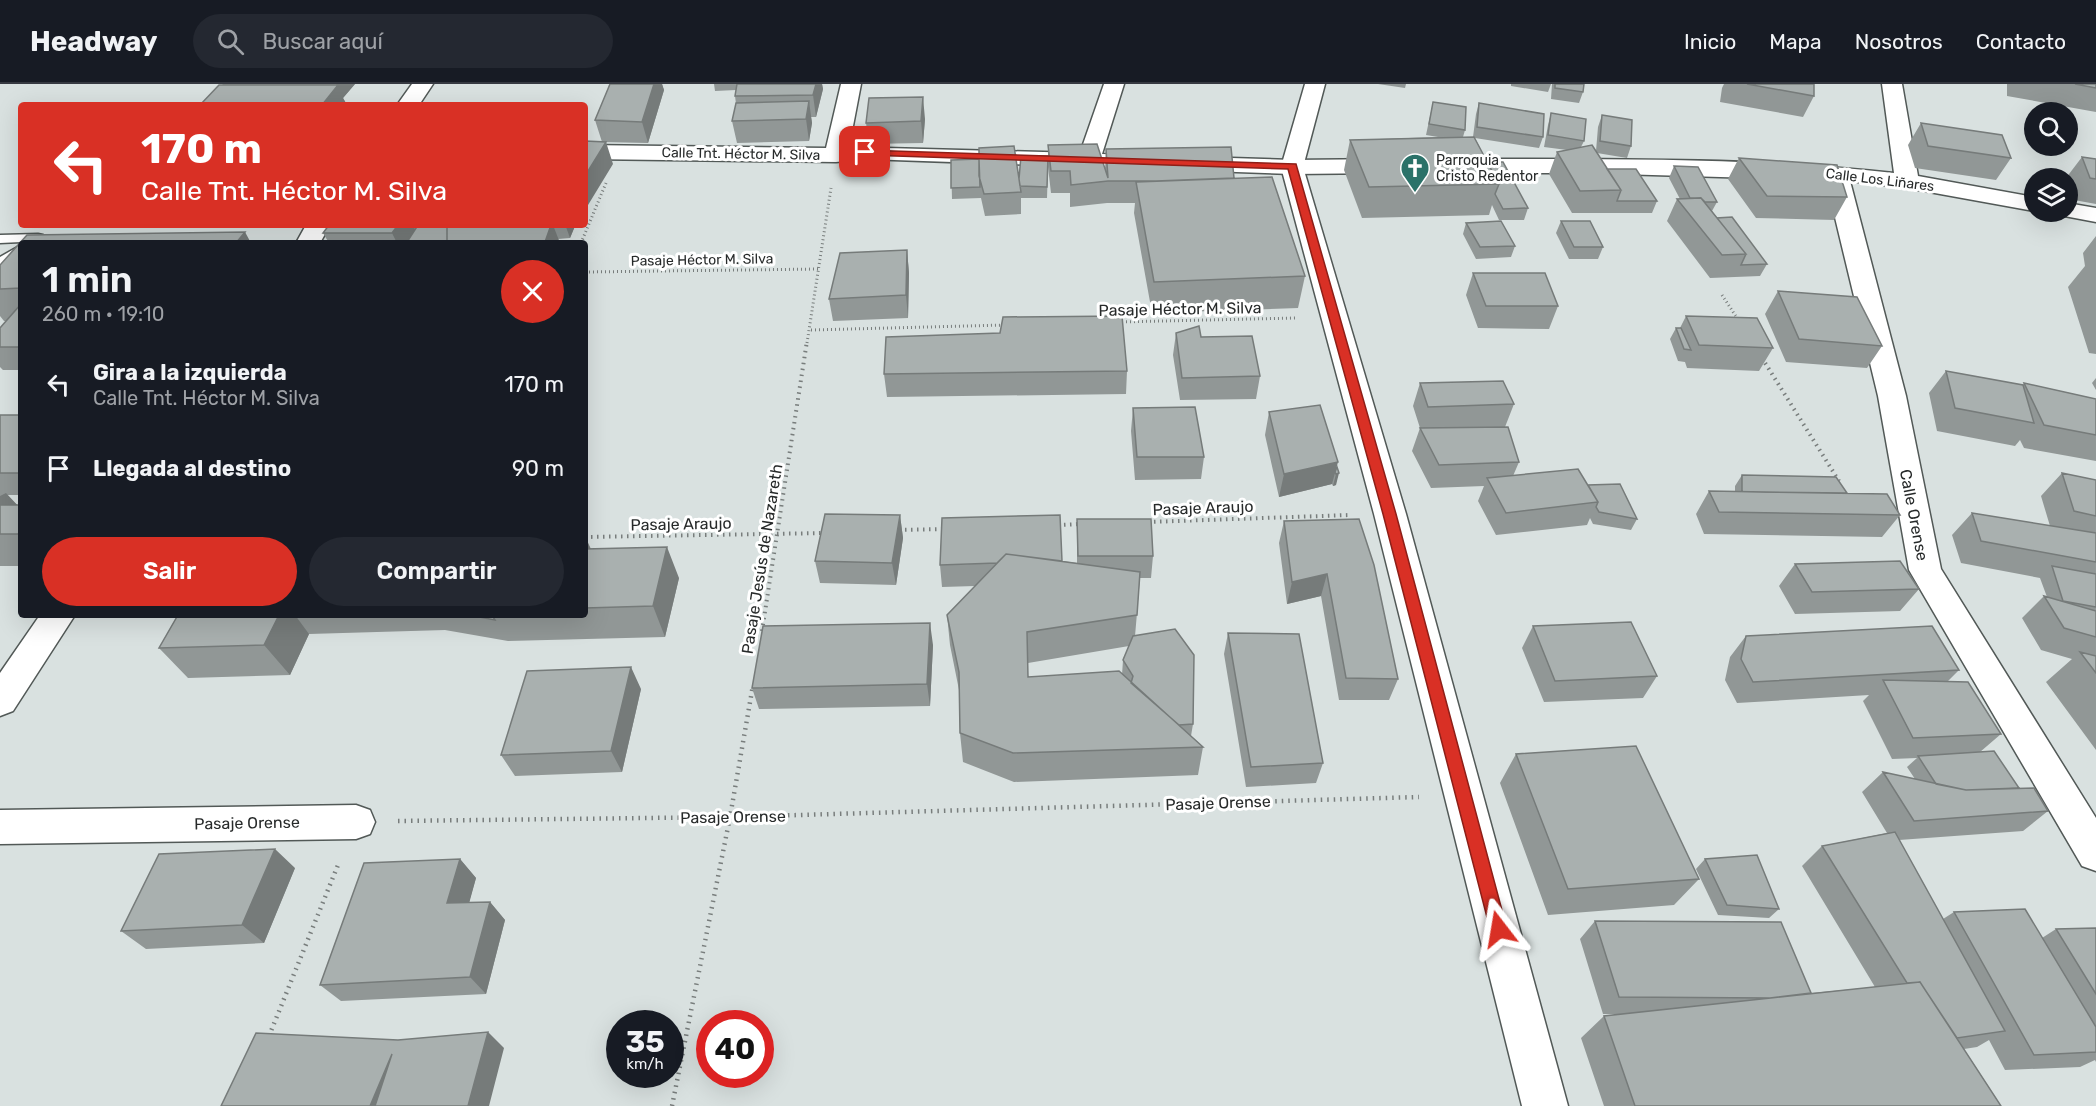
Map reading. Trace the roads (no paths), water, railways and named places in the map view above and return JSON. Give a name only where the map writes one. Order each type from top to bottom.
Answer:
[{"type":"street","points":[[410,102],[423,84]]},
{"type":"street","points":[[836,155],[851,84]]},
{"type":"street","points":[[1089,160],[1114,84]]},
{"type":"street","points":[[1315,84],[1292,166],[1390,514],[1545,1106]]},
{"type":"street","points":[[1892,84],[1907,181]]},
{"type":"street","name":"Calle Tnt. Héctor M. Silva","points":[[588,152],[836,155],[865,152],[1292,166]]},
{"type":"street","points":[[1292,166],[1409,166]]},
{"type":"street","name":"Calle Los Liñares","points":[[1432,166],[1584,166],[1836,173],[1907,181],[2024,202]]},
{"type":"street","name":"Calle Orense","points":[[1836,173],[1892,396],[1925,570],[2096,853]]},
{"type":"street","points":[[2078,212],[2096,215]]},
{"type":"street","points":[[0,701],[56,618]]},
{"type":"street","name":"Pasaje Orense","points":[[0,827],[356,822]]},
{"type":"lane","points":[[0,239],[38,238],[35,240]]},
{"type":"lane","points":[[0,263],[18,251]]},
{"type":"place","name":"Parroquia Cristo Redentor","points":[[1415,194]]}]
